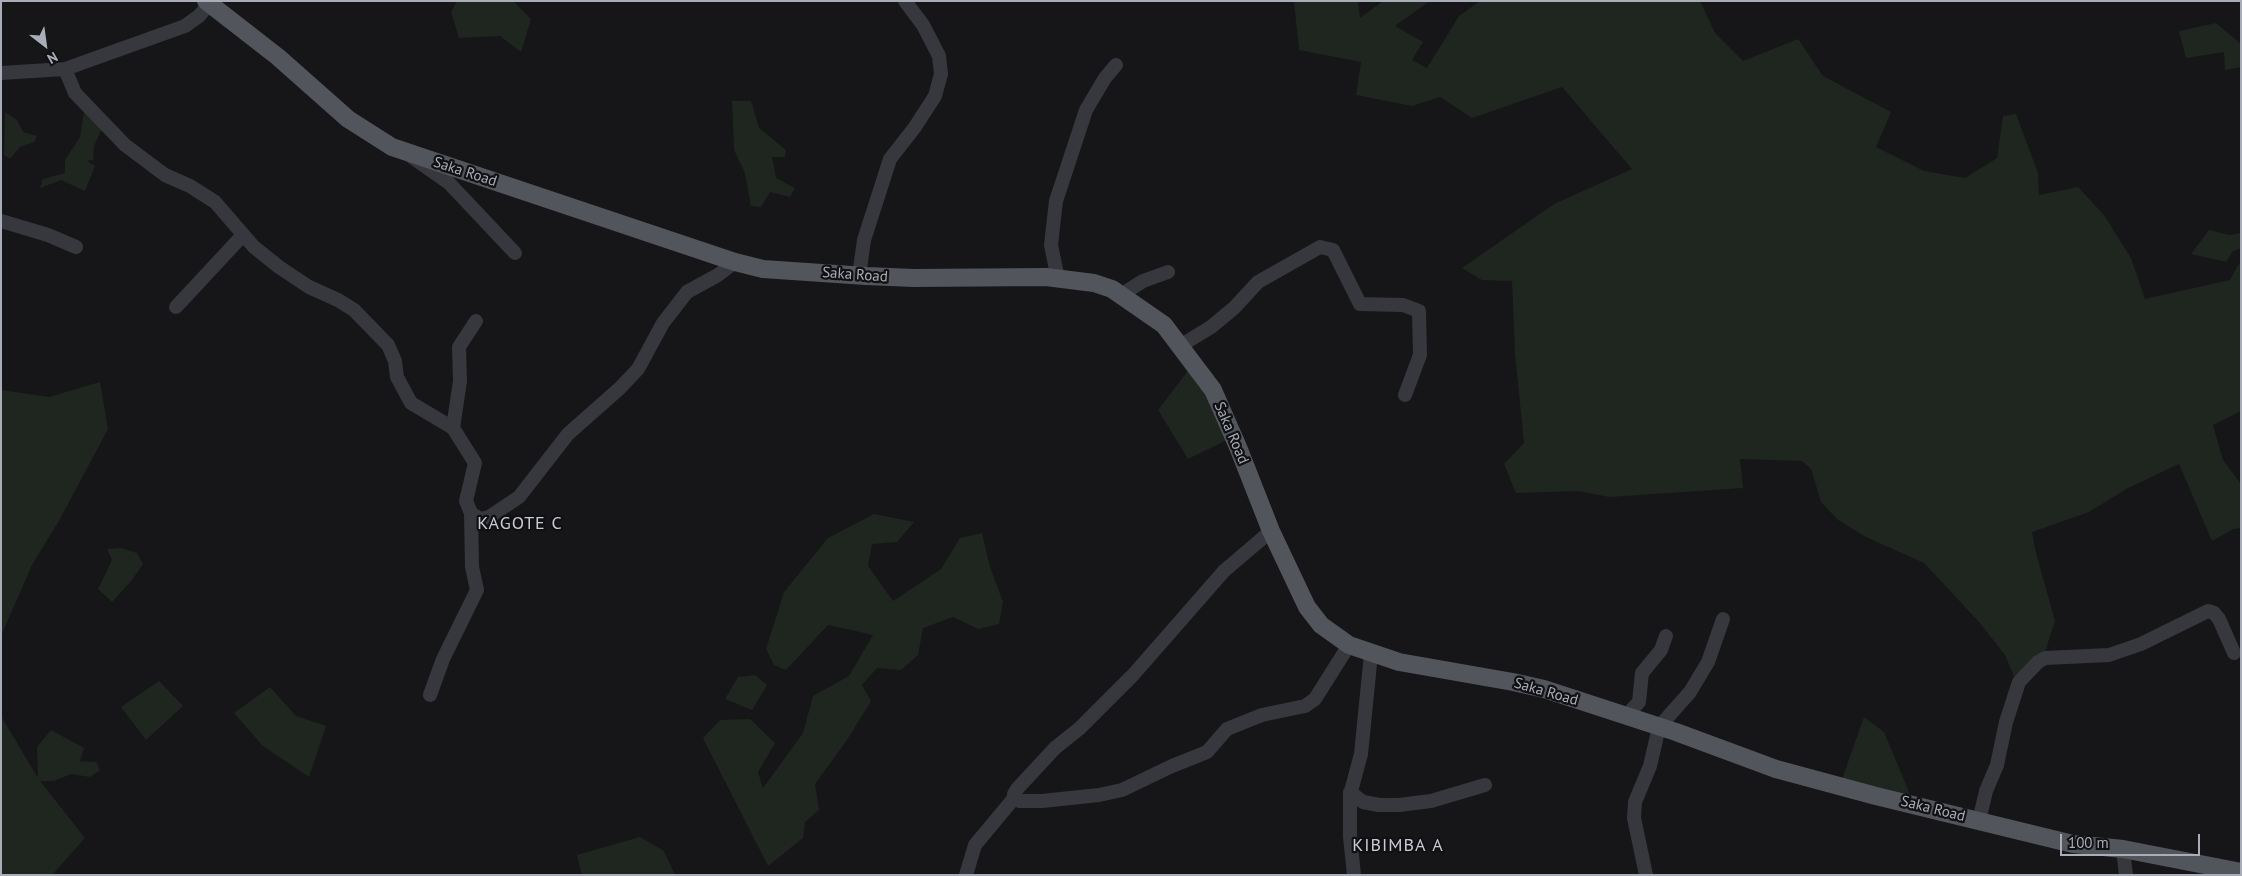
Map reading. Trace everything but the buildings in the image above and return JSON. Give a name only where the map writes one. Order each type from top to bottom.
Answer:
[{"type":"main road","name":"Saka Road","points":[[208,3],[278,57],[348,119],[392,148],[735,262],[763,269],[859,276],[1058,279],[1105,286],[1157,319],[1213,390],[1271,531],[1307,607],[1321,625],[1350,645],[1371,654],[1399,662],[1528,686],[1659,727],[1776,769],[1979,821],[2073,844],[2123,850],[2241,872]]},
{"type":"street","points":[[859,276],[864,240],[890,159],[916,127],[935,96],[941,74],[939,56],[923,25],[904,1]]},
{"type":"street","points":[[1,73],[64,69],[185,26],[193,22],[208,3]]},
{"type":"street","points":[[1058,279],[1052,245],[1056,201],[1086,110],[1105,78],[1116,65]]},
{"type":"street","points":[[64,69],[76,93],[125,145],[165,175],[190,186],[215,202],[264,257],[294,278],[354,310],[388,344],[395,361],[396,377],[411,403],[452,428],[475,462],[466,501],[472,513],[480,519],[488,517],[519,497],[568,434],[620,388],[638,369],[663,323],[687,292],[718,275],[735,262]]},
{"type":"street","points":[[408,154],[449,183],[515,253]]},
{"type":"street","points":[[1,221],[76,247]]},
{"type":"street","points":[[176,307],[243,235]]},
{"type":"street","points":[[1180,346],[1210,327],[1234,308],[1258,282],[1320,247],[1333,250],[1360,304],[1403,305],[1419,311],[1420,355],[1405,395]]},
{"type":"street","points":[[1121,295],[1143,280],[1168,272]]},
{"type":"street","points":[[452,428],[460,381],[459,347],[476,321]]},
{"type":"street","points":[[430,695],[444,658],[477,590],[472,567],[472,513]]},
{"type":"street","points":[[966,875],[975,845],[1014,797],[1017,789],[1055,748],[1080,728],[1134,675],[1224,571],[1271,531]]},
{"type":"street","points":[[1979,821],[1986,791],[1997,765],[2006,722],[2019,682],[2038,662],[2045,658],[2108,655],[2141,644],[2208,611],[2214,613],[2219,619],[2234,653]]},
{"type":"street","points":[[1646,875],[1634,818],[1635,802],[1650,766],[1659,727],[1690,692],[1708,662],[1723,619]]},
{"type":"street","points":[[1626,716],[1639,702],[1642,674],[1661,650],[1666,636]]},
{"type":"street","points":[[1014,797],[1020,801],[1042,801],[1099,795],[1122,790],[1163,770],[1207,752],[1227,728],[1262,714],[1305,706],[1315,699],[1350,645]]},
{"type":"street","points":[[1354,875],[1350,837],[1350,792],[1361,754],[1371,654]]},
{"type":"street","points":[[1350,792],[1363,802],[1379,805],[1399,805],[1431,801],[1485,785]]},
{"type":"street","points":[[2123,850],[2126,875]]},
{"type":"shaded area","points":[[457,1],[513,1],[531,19],[521,52],[500,36],[459,38],[451,12]]},
{"type":"shaded area","points":[[1294,1],[1358,1],[1360,18],[1383,1],[1430,1],[1395,26],[1423,42],[1412,60],[1427,68],[1459,16],[1480,1],[1700,1],[1715,33],[1743,61],[1798,39],[1823,76],[1891,112],[1876,147],[1924,171],[1965,178],[1997,158],[2003,116],[2016,114],[2038,173],[2039,195],[2078,187],[2104,215],[2131,258],[2145,299],[2230,280],[2238,265],[2241,264],[2241,411],[2213,425],[2223,460],[2241,484],[2241,528],[2233,529],[2212,541],[2179,464],[2128,488],[2089,512],[2032,532],[2055,621],[2044,655],[2016,681],[2005,655],[1979,622],[1924,563],[1866,537],[1838,520],[1821,502],[1811,469],[1802,461],[1740,459],[1743,488],[1609,497],[1579,491],[1516,493],[1504,464],[1524,443],[1515,354],[1512,281],[1482,280],[1462,268],[1554,204],[1632,169],[1562,87],[1472,118],[1440,97],[1412,106],[1356,95],[1361,62],[1299,50]]},
{"type":"shaded area","points":[[2216,23],[2241,44],[2241,67],[2225,70],[2224,52],[2186,58],[2179,31]]},
{"type":"shaded area","points":[[732,101],[751,101],[759,128],[786,150],[785,157],[772,157],[776,178],[795,188],[790,197],[770,192],[761,207],[751,206],[745,173],[734,150]]},
{"type":"shaded area","points":[[85,106],[103,126],[94,146],[93,160],[87,161],[95,166],[85,191],[61,180],[40,188],[43,179],[65,173],[65,160],[80,137]]},
{"type":"shaded area","points":[[5,112],[17,120],[23,132],[37,136],[34,142],[20,147],[10,159],[4,155]]},
{"type":"shaded area","points":[[2209,230],[2229,235],[2241,233],[2241,248],[2232,252],[2226,262],[2191,254]]},
{"type":"shaded area","points":[[1190,368],[1206,390],[1227,440],[1188,459],[1158,410]]},
{"type":"shaded area","points":[[100,382],[108,429],[60,519],[32,565],[1,636],[1,390],[49,397]]},
{"type":"shaded area","points":[[874,514],[914,522],[897,542],[872,544],[868,566],[893,601],[941,569],[960,538],[982,533],[990,567],[1003,602],[999,624],[978,629],[953,617],[923,628],[918,655],[901,670],[877,668],[862,685],[871,701],[847,740],[815,784],[819,810],[805,822],[803,838],[768,866],[703,738],[720,720],[750,719],[775,743],[758,772],[763,788],[803,733],[813,696],[849,676],[873,635],[828,625],[786,670],[774,665],[766,649],[784,592],[828,538]]},
{"type":"shaded area","points":[[121,548],[137,553],[143,564],[132,580],[112,602],[98,589],[112,560],[107,549]]},
{"type":"shaded area","points":[[755,675],[767,685],[752,710],[725,699],[738,677]]},
{"type":"shaded area","points":[[159,681],[183,706],[146,740],[121,707]]},
{"type":"shaded area","points":[[270,687],[296,716],[326,726],[309,777],[263,746],[234,713]]},
{"type":"shaded area","points":[[1,716],[38,778],[37,747],[51,730],[84,748],[80,761],[96,762],[100,770],[90,777],[71,774],[54,781],[40,781],[85,838],[52,875],[1,875]]},
{"type":"shaded area","points":[[1864,717],[1884,732],[1912,799],[1842,779]]},
{"type":"shaded area","points":[[640,837],[664,851],[675,875],[582,875],[577,855]]},
{"type":"district","name":"KAGOTE C","points":[[520,524]]},
{"type":"district","name":"KIBIMBA A","points":[[1398,846]]}]
